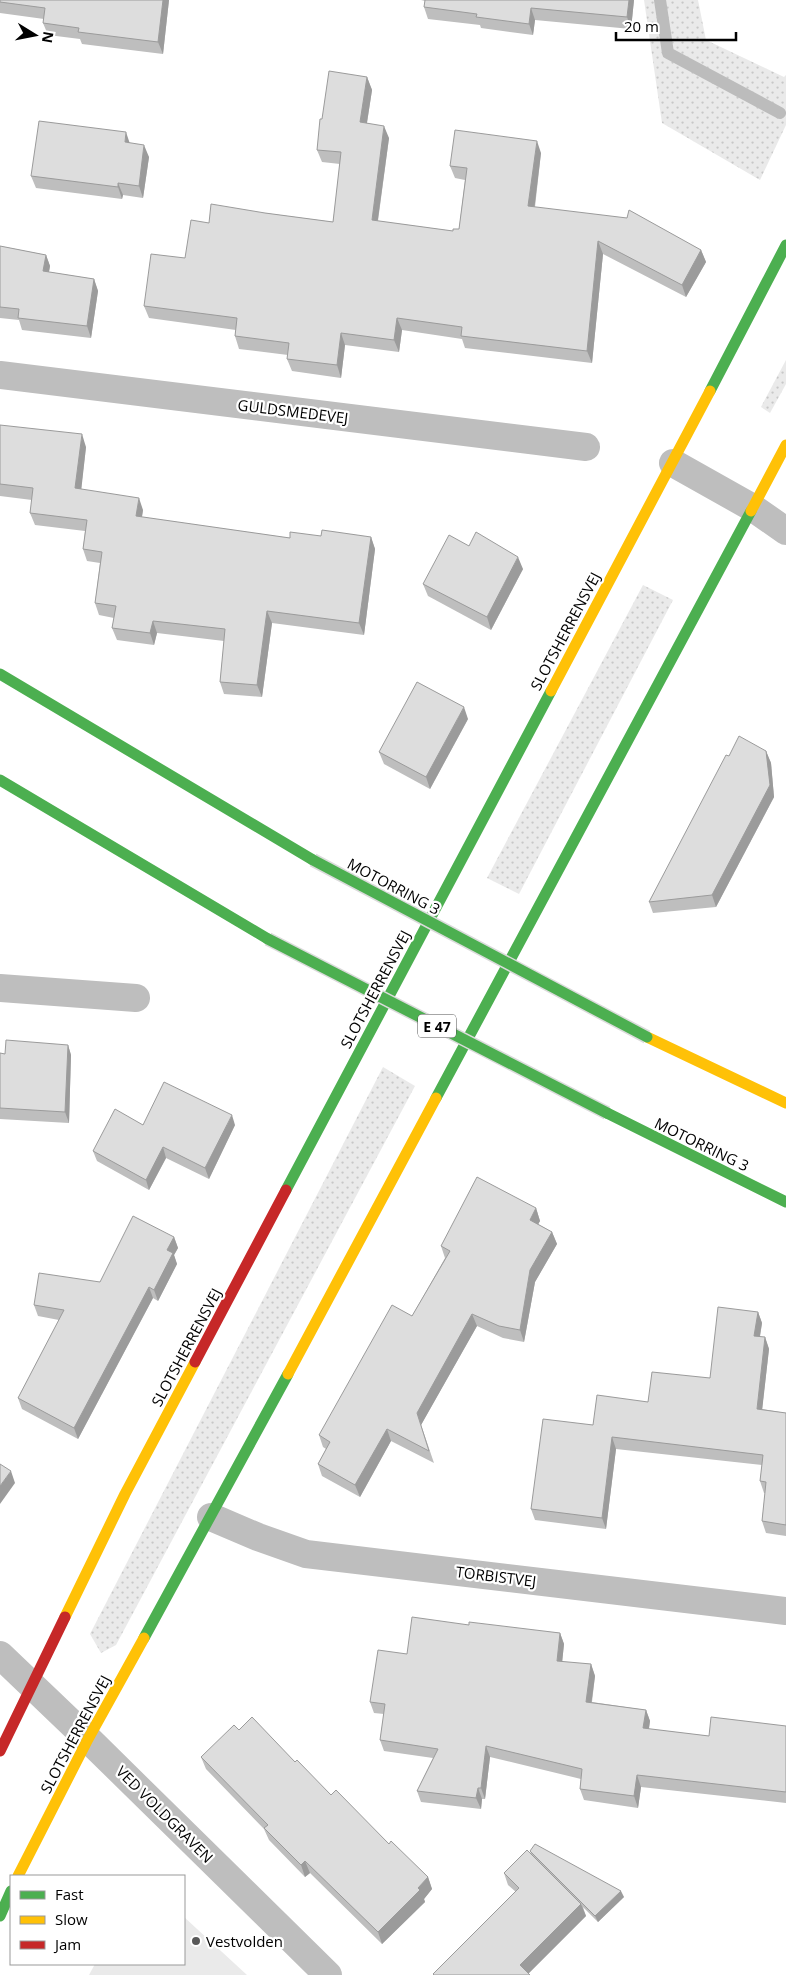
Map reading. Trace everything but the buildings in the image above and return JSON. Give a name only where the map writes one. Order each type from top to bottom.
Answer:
[{"type":"main road","name":"SLOTSHERRENSVEJ","points":[[0,1751],[125,1494],[673,463],[786,245]]},
{"type":"main road","name":"SLOTSHERRENSVEJ","points":[[19,1875],[88,1739],[211,1517],[786,445]]},
{"type":"main road","name":"MOTORRING 3","points":[[0,674],[313,860],[647,1037],[786,1103]]},
{"type":"main road","name":"MOTORRING 3","points":[[0,780],[268,939],[607,1113],[786,1202]]},
{"type":"main road","points":[[0,1916],[10,1893]]},
{"type":"street","name":"GULDSMEDEVEJ","points":[[0,375],[586,447]]},
{"type":"street","points":[[673,463],[753,508],[786,531]]},
{"type":"street","points":[[0,988],[136,998]]},
{"type":"street","name":"TORBISTVEJ","points":[[211,1517],[258,1537],[306,1554],[786,1611]]},
{"type":"street","name":"VED VOLDGRAVEN","points":[[0,1655],[328,1975]]},
{"type":"shaded area","points":[[644,0],[698,0],[706,40],[784,77],[786,75],[786,125],[760,180],[662,123]]},
{"type":"shaded area","points":[[786,360],[786,384],[770,413],[761,407]]},
{"type":"shaded area","points":[[643,585],[673,600],[519,894],[487,878]]},
{"type":"shaded area","points":[[383,1067],[415,1086],[116,1645],[101,1653],[90,1634]]},
{"type":"shaded area","name":"Vestvolden","points":[[185,1918],[247,1975],[89,1975],[94,1965],[185,1965]]},
{"type":"waterway","points":[[660,0],[668,53],[780,113]]},
{"type":"traffic: fast","points":[[710,391],[786,245]]},
{"type":"traffic: fast","points":[[436,1098],[751,511]]},
{"type":"traffic: fast","points":[[0,674],[313,860]]},
{"type":"traffic: fast","points":[[286,1190],[551,691]]},
{"type":"traffic: fast","points":[[0,780],[268,939]]},
{"type":"traffic: fast","points":[[313,860],[647,1037]]},
{"type":"traffic: fast","points":[[268,939],[607,1113]]},
{"type":"traffic: fast","points":[[607,1113],[786,1202]]},
{"type":"traffic: fast","points":[[144,1638],[288,1374]]},
{"type":"traffic: fast","points":[[0,1916],[10,1893]]},
{"type":"traffic: slow","points":[[551,691],[710,391]]},
{"type":"traffic: slow","points":[[751,511],[786,445]]},
{"type":"traffic: slow","points":[[647,1037],[786,1103]]},
{"type":"traffic: slow","points":[[288,1374],[436,1098]]},
{"type":"traffic: slow","points":[[65,1617],[125,1494],[195,1362]]},
{"type":"traffic: slow","points":[[19,1875],[88,1739],[144,1638]]},
{"type":"traffic: jam","points":[[195,1362],[286,1190]]},
{"type":"traffic: jam","points":[[0,1751],[65,1617]]},
{"type":"place","name":"Vestvolden","points":[[196,1941]]}]
